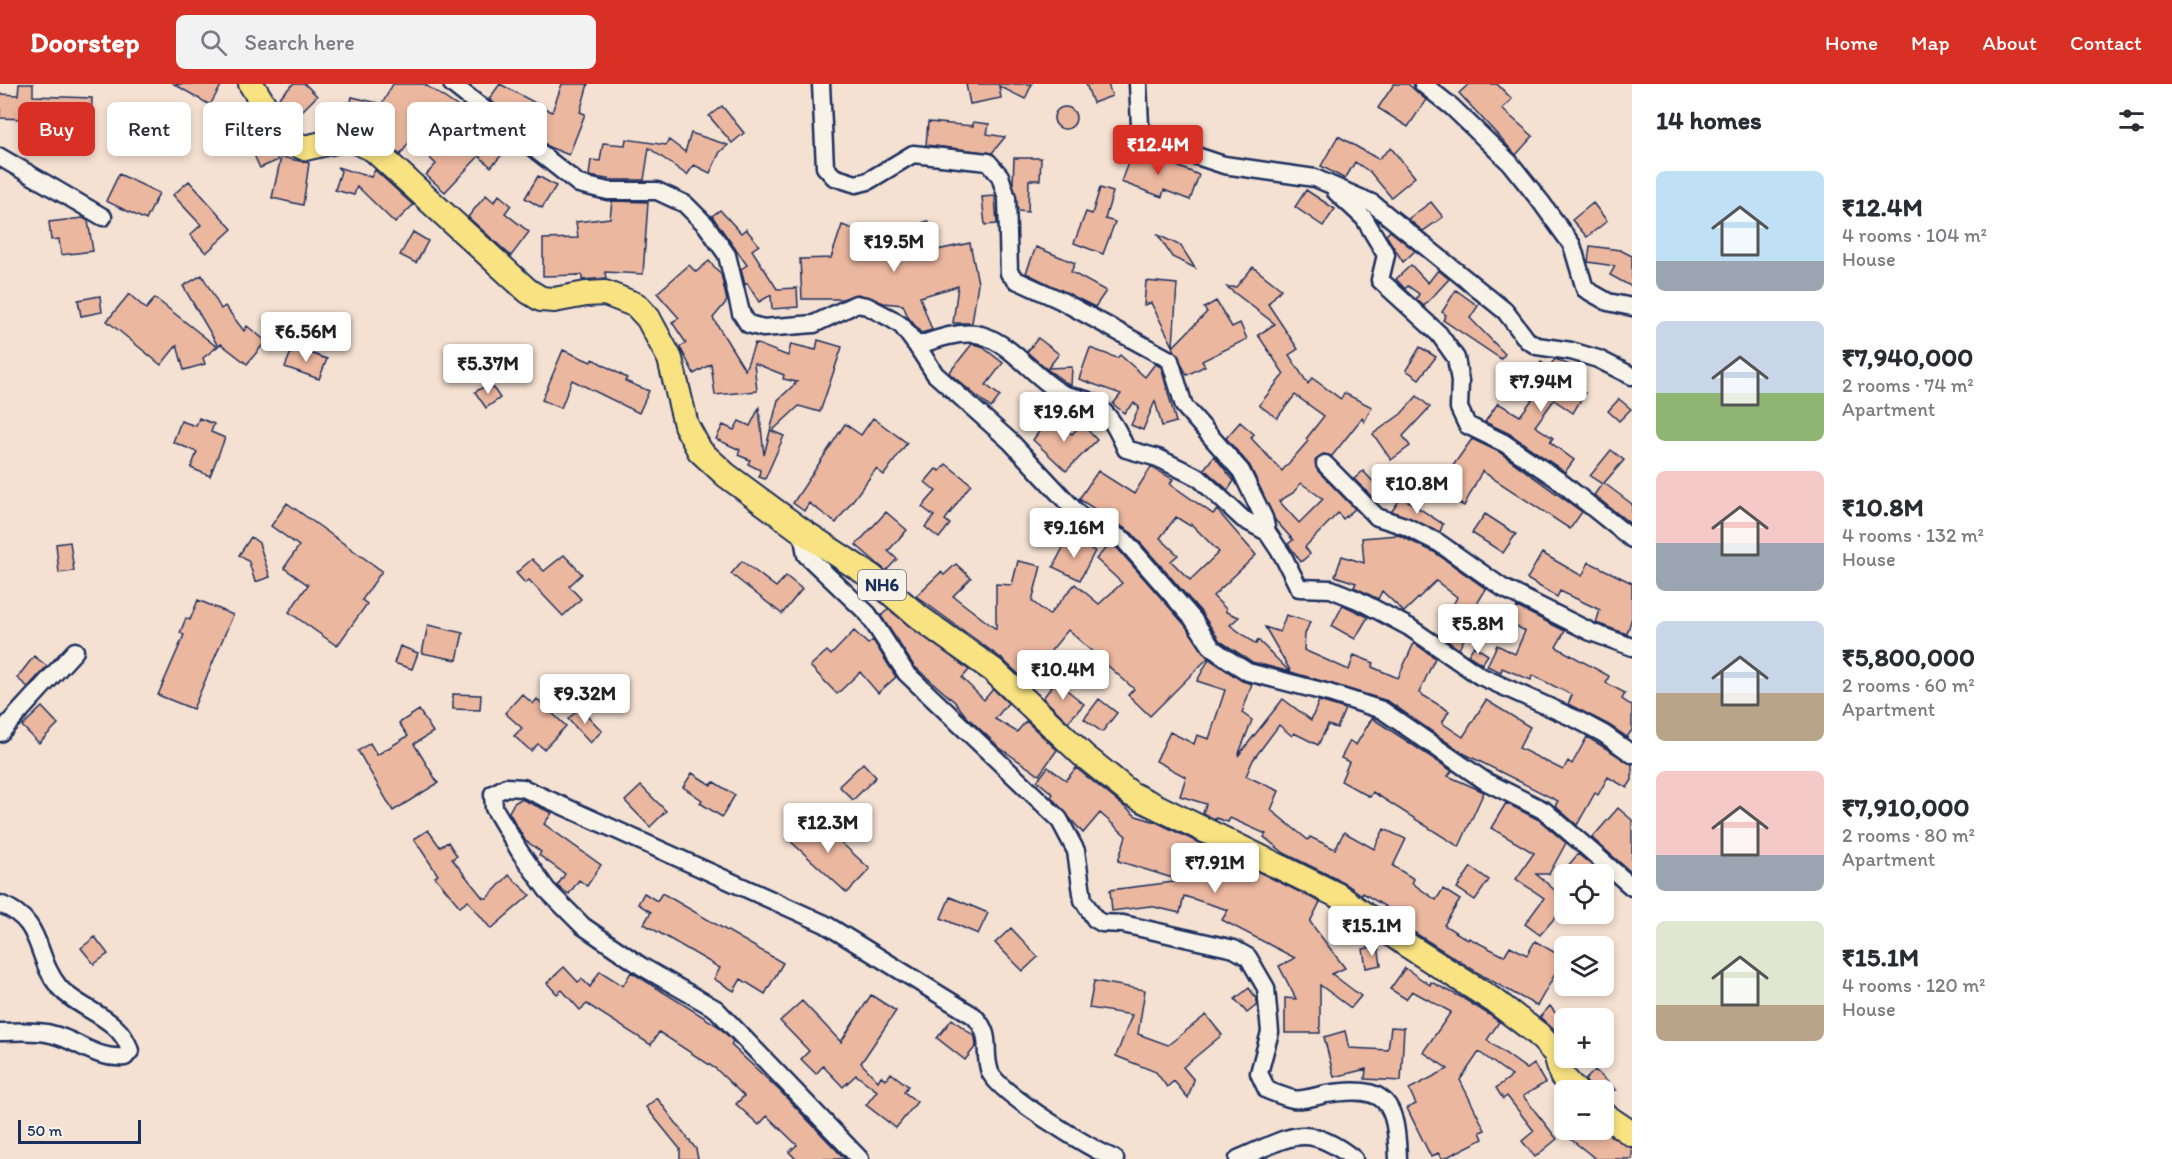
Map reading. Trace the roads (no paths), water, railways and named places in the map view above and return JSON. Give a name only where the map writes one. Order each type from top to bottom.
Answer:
[{"type":"highway","name":"NH6","points":[[251,84],[285,139],[305,148],[349,138],[373,149],[528,291],[541,299],[554,300],[605,293],[636,305],[648,318],[670,359],[686,425],[700,451],[726,475],[802,531],[872,577],[920,618],[993,670],[1083,755],[1131,794],[1337,896],[1407,945],[1496,1002],[1544,1040],[1556,1054],[1562,1076],[1566,1080]]},
{"type":"highway","points":[[1614,1122],[1632,1134]]},
{"type":"street","points":[[452,84],[473,90],[579,184],[608,191],[657,191],[685,204],[706,225],[727,255],[741,313],[748,324],[763,328],[814,324],[856,304],[874,309],[892,319],[902,326],[935,374],[1011,442],[1081,517],[1124,540],[1193,619],[1212,648],[1248,672],[1329,693],[1382,710],[1485,781],[1545,811],[1632,887]]},
{"type":"street","points":[[821,84],[825,167],[841,181],[861,184],[905,157],[917,153],[979,159],[996,168],[1007,198],[1009,273],[1016,280],[1060,300],[1170,360],[1184,406],[1241,471],[1264,518],[1268,532],[1299,588],[1331,589],[1358,600],[1409,627],[1480,676],[1578,720],[1604,734],[1632,754]]},
{"type":"street","points":[[1138,84],[1140,125],[1148,140],[1224,165],[1315,178],[1372,203],[1505,311],[1527,340],[1537,346],[1570,351],[1598,359],[1632,376]]},
{"type":"street","points":[[1423,84],[1452,107],[1510,163],[1572,245],[1585,289],[1608,302],[1632,307]]},
{"type":"street","points":[[0,158],[103,217]]},
{"type":"street","points":[[1315,178],[1353,205],[1364,218],[1386,255],[1380,280],[1439,334],[1456,358],[1460,381],[1459,408],[1467,425],[1504,443],[1539,467],[1632,539]]},
{"type":"street","points":[[917,346],[940,338],[970,334],[999,343],[1062,394],[1086,399],[1098,405],[1112,421],[1126,449],[1158,458],[1199,478],[1243,519],[1268,532]]},
{"type":"street","points":[[1325,464],[1377,517],[1405,526],[1439,543],[1503,588],[1591,632],[1632,647]]},
{"type":"street","points":[[802,531],[806,555],[868,615],[906,673],[1059,819],[1076,851],[1083,900],[1095,919],[1102,923],[1123,924],[1234,949],[1248,957],[1266,988],[1270,1032],[1259,1073],[1267,1090],[1296,1100],[1334,1093],[1363,1092],[1379,1095],[1385,1099],[1396,1128],[1398,1159]]},
{"type":"street","points":[[0,733],[75,651]]},
{"type":"street","points":[[860,1159],[775,1073],[745,1037],[716,1010],[641,966],[583,926],[547,890],[520,852],[494,808],[493,794],[506,787],[523,788],[825,924],[974,1016],[981,1024],[988,1039],[990,1071],[1003,1090],[1115,1159]]},
{"type":"street","points":[[0,904],[21,917],[34,930],[47,969],[60,988],[121,1032],[130,1051],[125,1058],[111,1059],[49,1033],[0,1032]]},
{"type":"street","points":[[1238,1159],[1290,1137],[1308,1135],[1321,1137],[1354,1159]]}]
